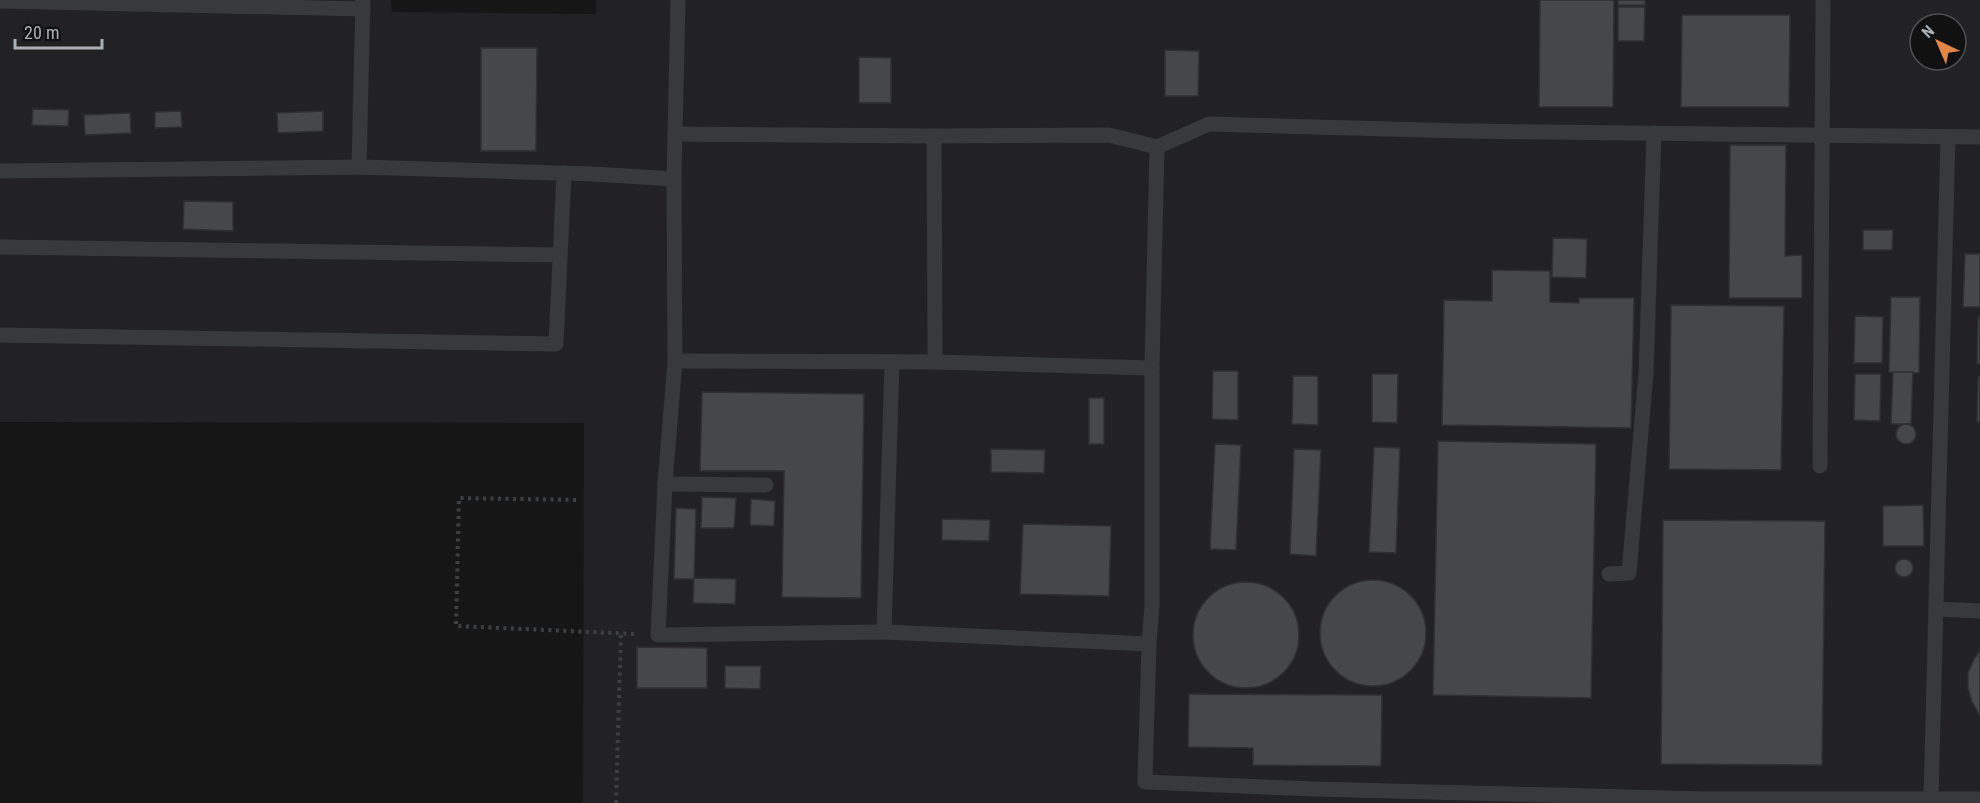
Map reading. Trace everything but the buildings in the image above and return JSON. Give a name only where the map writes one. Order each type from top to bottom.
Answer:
[{"type":"lane","points":[[678,0],[674,179],[675,361],[664,484],[658,635],[884,632],[1149,644]]},
{"type":"lane","points":[[1820,466],[1823,0]]},
{"type":"lane","points":[[0,2],[363,4],[359,167]]},
{"type":"lane","points":[[675,134],[1109,135],[1157,147],[1209,124],[1461,131],[1980,137]]},
{"type":"lane","points":[[1609,574],[1629,573],[1646,373],[1654,133]]},
{"type":"lane","points":[[934,136],[935,362]]},
{"type":"lane","points":[[1931,798],[1947,137]]},
{"type":"lane","points":[[1157,147],[1152,368],[1152,606],[1145,782],[1313,796],[1980,799]]},
{"type":"lane","points":[[0,171],[359,167],[564,173],[674,179]]},
{"type":"lane","points":[[0,335],[556,344],[564,173]]},
{"type":"lane","points":[[0,247],[560,255]]},
{"type":"lane","points":[[675,361],[935,362],[1152,368]]},
{"type":"lane","points":[[884,632],[892,362]]},
{"type":"lane","points":[[664,484],[766,485]]},
{"type":"lane","points":[[1937,609],[1980,611]]},
{"type":"path","points":[[576,500],[459,498],[456,627],[658,635]]},
{"type":"path","points":[[616,803],[621,633]]},
{"type":"shaded area","points":[[0,0],[391,0],[392,12],[596,14],[596,0],[1980,0],[1980,803],[583,803],[584,423],[0,422]]}]
